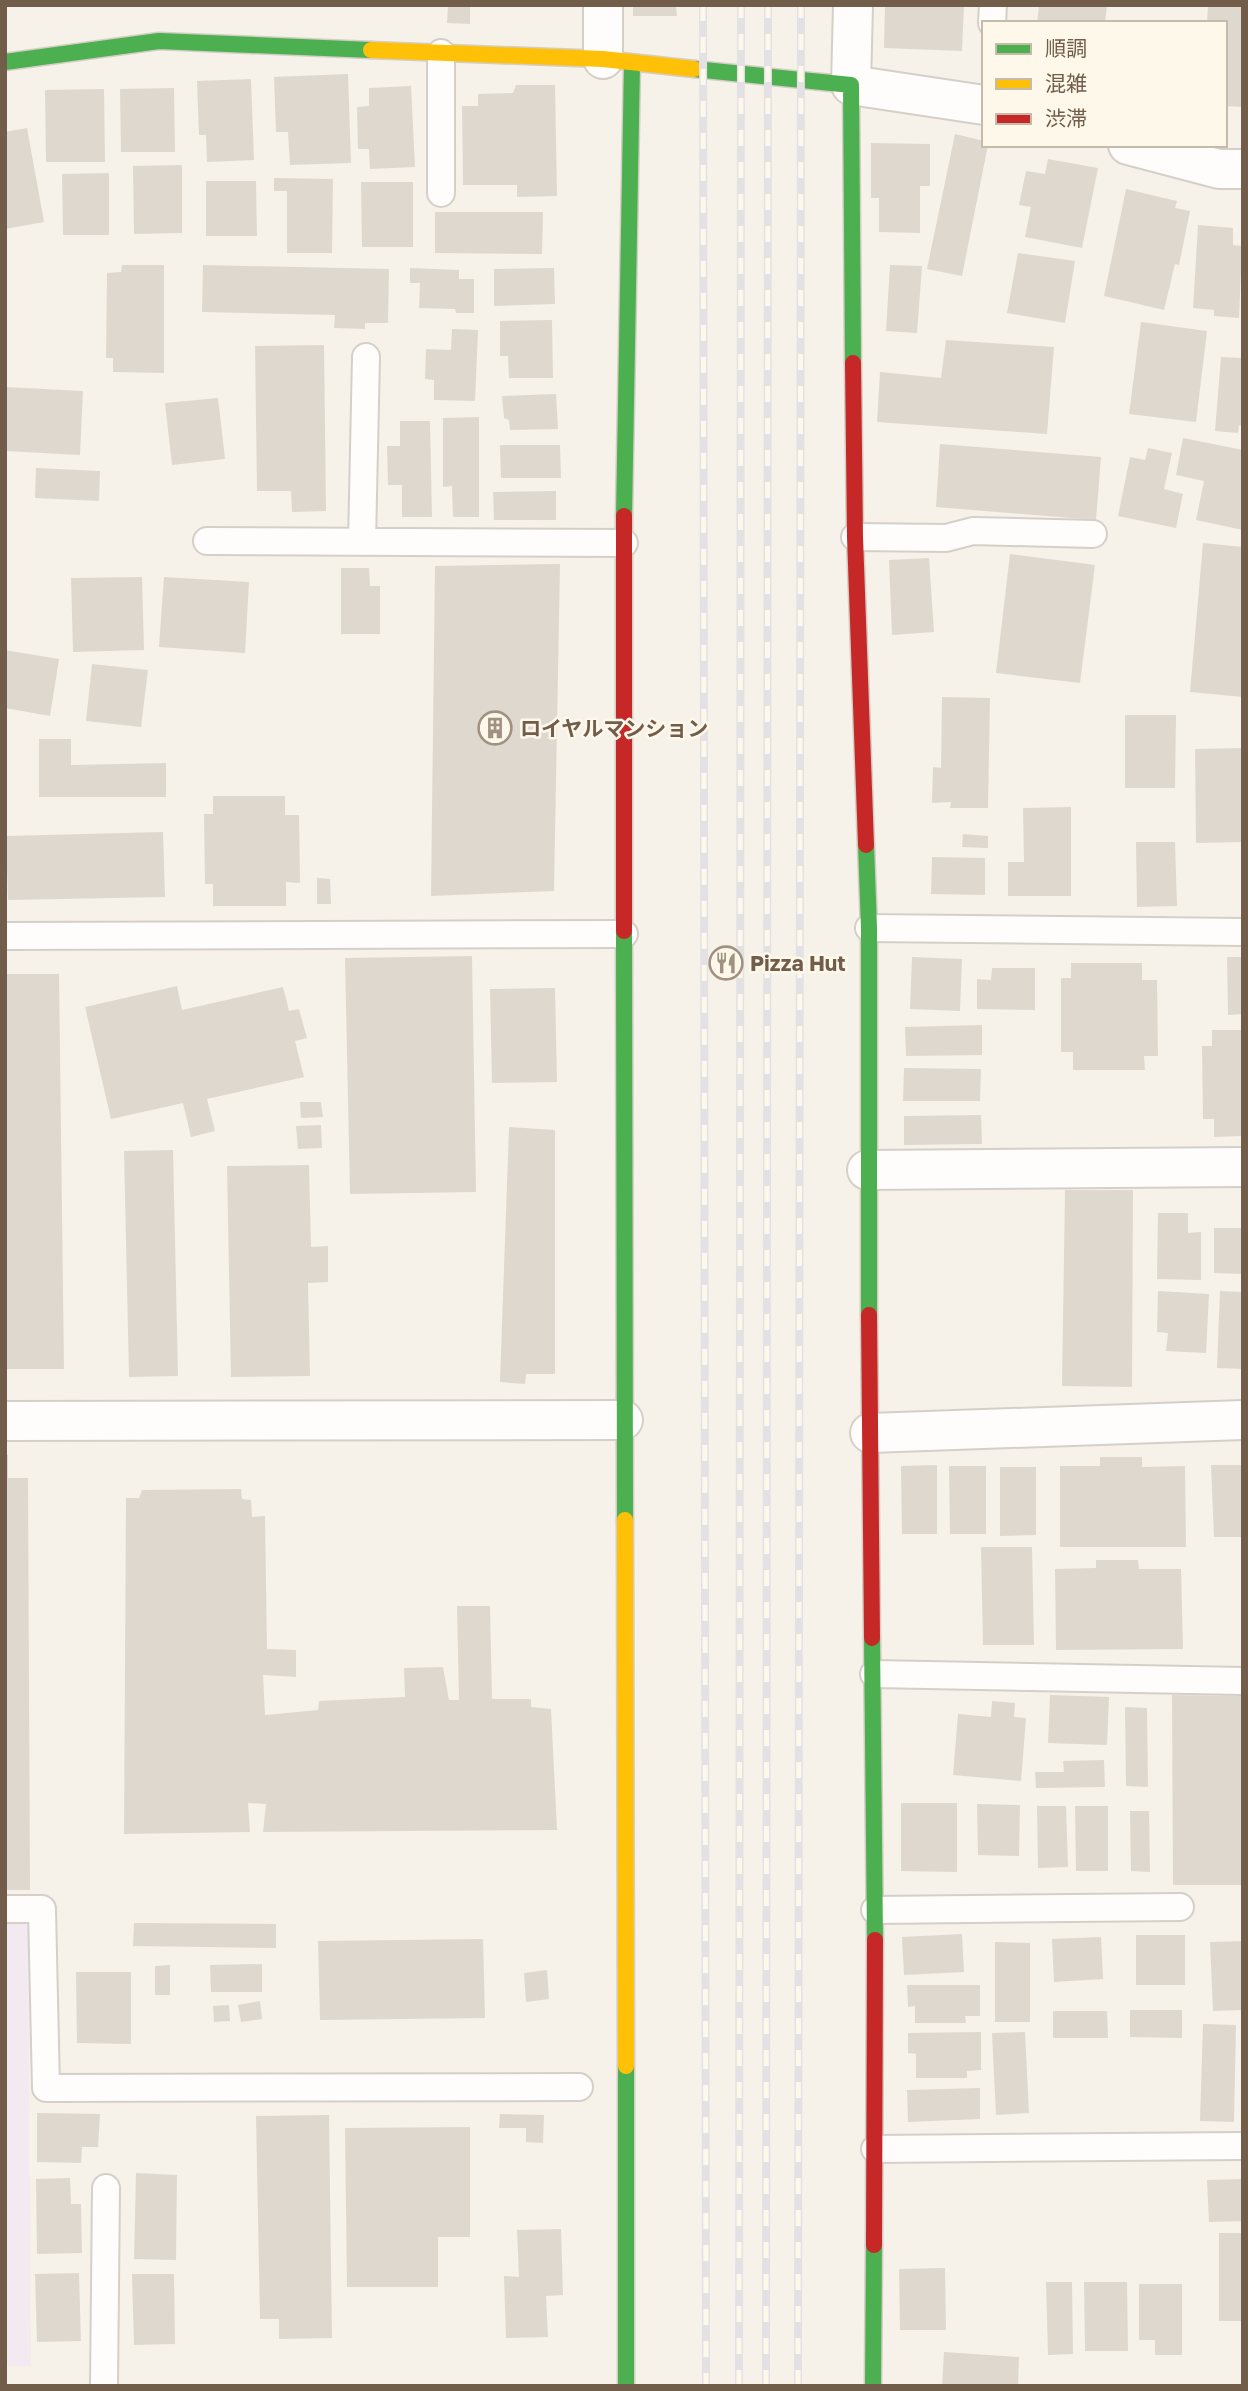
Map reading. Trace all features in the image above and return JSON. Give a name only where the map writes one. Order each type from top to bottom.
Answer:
[{"type":"street","points":[[604,5],[617,61],[624,543],[626,2386]]},
{"type":"street","points":[[853,5],[851,85],[855,537],[869,928],[867,1170],[875,1910],[873,2386]]},
{"type":"street","points":[[5,62],[159,41],[441,52],[617,61],[851,85],[982,105]]},
{"type":"street","points":[[1136,147],[1219,169],[1243,169]]},
{"type":"street","points":[[867,1170],[1243,1167]]},
{"type":"street","points":[[5,1422],[623,1420]]},
{"type":"street","points":[[870,1433],[1243,1420]]},
{"type":"lane","points":[[441,52],[441,193]]},
{"type":"lane","points":[[362,542],[366,357]]},
{"type":"lane","points":[[855,537],[946,538],[973,531],[1093,534]]},
{"type":"lane","points":[[208,541],[624,543]]},
{"type":"lane","points":[[869,928],[1243,932]]},
{"type":"lane","points":[[5,936],[624,934]]},
{"type":"lane","points":[[874,1674],[1243,1681]]},
{"type":"lane","points":[[875,1910],[1180,1907]]},
{"type":"lane","points":[[5,1909],[42,1909],[47,2088],[579,2087]]},
{"type":"lane","points":[[875,2150],[1243,2146]]},
{"type":"lane","points":[[104,2386],[106,2188]]},
{"type":"shaded area","points":[[5,1921],[28,1921],[31,2366],[5,2366]]},
{"type":"building","points":[[448,5],[470,5],[470,24],[447,23]]},
{"type":"building","points":[[633,5],[676,5],[677,16],[633,16]]},
{"type":"building","points":[[885,5],[964,5],[962,51],[884,48]]},
{"type":"building","points":[[1039,5],[1107,5],[1105,21],[1037,21]]},
{"type":"building","points":[[1208,5],[1243,5],[1243,107],[1227,106],[1227,21],[1207,21]]},
{"type":"building","points":[[348,74],[351,163],[290,165],[288,132],[276,132],[274,77]]},
{"type":"building","points":[[251,79],[254,160],[207,162],[206,135],[199,135],[197,81]]},
{"type":"building","points":[[516,85],[555,85],[557,196],[517,197],[517,185],[463,185],[462,106],[478,106],[478,94],[513,93]]},
{"type":"building","points":[[411,86],[415,167],[370,169],[369,149],[358,149],[357,107],[369,106],[369,88]]},
{"type":"building","points":[[174,88],[175,152],[121,152],[120,89]]},
{"type":"building","points":[[104,89],[105,162],[46,162],[45,90]]},
{"type":"building","points":[[27,128],[44,222],[5,229],[5,132]]},
{"type":"building","points":[[955,134],[982,141],[982,147],[988,147],[962,276],[927,269]]},
{"type":"building","points":[[871,143],[930,144],[930,186],[920,186],[920,233],[879,232],[879,198],[871,198]]},
{"type":"building","points":[[1048,159],[1098,168],[1082,248],[1025,237],[1031,207],[1019,205],[1026,171],[1045,174]]},
{"type":"building","points":[[182,165],[182,233],[134,234],[133,166]]},
{"type":"building","points":[[109,173],[109,235],[63,235],[62,174]]},
{"type":"building","points":[[274,178],[333,179],[332,253],[287,253],[287,191],[274,191]]},
{"type":"building","points":[[206,181],[256,181],[257,236],[206,236]]},
{"type":"building","points":[[361,182],[413,182],[413,247],[362,247]]},
{"type":"building","points":[[1126,189],[1177,201],[1175,208],[1190,211],[1179,265],[1175,264],[1164,310],[1104,296]]},
{"type":"building","points":[[435,212],[543,212],[542,254],[435,253]]},
{"type":"building","points":[[1198,225],[1233,228],[1233,245],[1242,246],[1239,318],[1214,316],[1214,310],[1193,308]]},
{"type":"building","points":[[1018,253],[1075,261],[1065,323],[1007,313]]},
{"type":"building","points":[[122,265],[164,265],[164,373],[113,372],[113,358],[106,358],[107,273],[121,272]]},
{"type":"building","points":[[203,265],[389,269],[388,323],[365,323],[365,329],[334,328],[335,315],[202,312]]},
{"type":"building","points":[[890,265],[922,266],[917,333],[886,331]]},
{"type":"building","points":[[410,268],[459,270],[459,279],[474,279],[474,313],[456,313],[455,309],[419,308],[420,283],[410,283]]},
{"type":"building","points":[[554,268],[555,304],[494,306],[494,269]]},
{"type":"building","points":[[552,320],[553,378],[509,378],[508,356],[500,356],[500,321]]},
{"type":"building","points":[[1141,322],[1207,331],[1196,422],[1129,414]]},
{"type":"building","points":[[452,329],[478,330],[475,401],[434,400],[434,380],[425,379],[426,349],[451,350]]},
{"type":"building","points":[[946,340],[1054,347],[1047,434],[877,422],[880,372],[941,378]]},
{"type":"building","points":[[324,345],[326,511],[292,512],[291,491],[257,491],[255,346]]},
{"type":"building","points":[[1221,357],[1243,358],[1243,426],[1239,425],[1238,433],[1215,431]]},
{"type":"building","points":[[5,387],[83,391],[80,455],[5,451]]},
{"type":"building","points":[[556,394],[558,429],[510,430],[509,420],[504,418],[502,396]]},
{"type":"building","points":[[218,398],[225,459],[172,465],[165,403]]},
{"type":"building","points":[[479,417],[479,517],[453,517],[452,486],[443,487],[443,418]]},
{"type":"building","points":[[400,421],[430,421],[432,517],[402,517],[402,485],[388,485],[387,446],[400,446]]},
{"type":"building","points":[[1183,438],[1243,450],[1243,530],[1196,520],[1204,481],[1176,475]]},
{"type":"building","points":[[940,444],[1101,457],[1096,520],[936,507]]},
{"type":"building","points":[[500,445],[560,445],[561,478],[501,478]]},
{"type":"building","points":[[1148,448],[1172,453],[1164,489],[1183,494],[1176,528],[1118,516],[1130,457],[1145,460]]},
{"type":"building","points":[[36,468],[100,471],[99,501],[35,498]]},
{"type":"building","points":[[556,491],[556,520],[494,520],[493,492]]},
{"type":"building","points":[[1203,543],[1243,547],[1243,697],[1190,692]]},
{"type":"building","points":[[1010,554],[1095,565],[1080,683],[996,673]]},
{"type":"building","points":[[929,558],[934,632],[892,635],[889,560]]},
{"type":"building","name":"ロイヤルマンション","points":[[560,564],[554,891],[431,896],[435,566]]},
{"type":"building","points":[[341,568],[369,568],[370,586],[380,586],[380,634],[341,634]]},
{"type":"building","points":[[142,577],[144,650],[73,652],[71,578]]},
{"type":"building","points":[[164,577],[249,582],[245,653],[159,647]]},
{"type":"building","points":[[5,650],[59,659],[50,716],[5,708]]},
{"type":"building","points":[[92,664],[148,670],[141,727],[86,721]]},
{"type":"building","points":[[942,697],[990,698],[988,808],[950,808],[951,802],[932,803],[933,767],[941,768]]},
{"type":"building","points":[[1125,715],[1176,715],[1175,788],[1125,788]]},
{"type":"building","points":[[39,739],[71,739],[71,765],[166,763],[166,797],[39,797]]},
{"type":"building","points":[[1243,748],[1243,842],[1196,843],[1195,749]]},
{"type":"building","points":[[213,796],[285,796],[285,815],[299,815],[300,883],[286,882],[286,906],[213,906],[213,884],[205,884],[204,814],[213,814]]},
{"type":"building","points":[[1071,807],[1071,896],[1008,896],[1008,862],[1024,862],[1023,808]]},
{"type":"building","points":[[163,832],[165,897],[8,900],[6,836]]},
{"type":"building","points":[[963,834],[988,836],[988,848],[962,847]]},
{"type":"building","points":[[1136,842],[1175,842],[1177,906],[1137,907]]},
{"type":"building","points":[[932,857],[985,858],[985,895],[931,894]]},
{"type":"building","points":[[317,878],[330,879],[331,904],[317,904]]},
{"type":"building","points":[[472,956],[476,1192],[350,1194],[345,958]]},
{"type":"building","points":[[912,957],[962,959],[960,1011],[910,1009]]},
{"type":"building","points":[[1227,957],[1243,957],[1243,1014],[1228,1015]]},
{"type":"building","points":[[1071,963],[1142,963],[1142,980],[1157,980],[1158,1056],[1144,1056],[1145,1070],[1073,1070],[1073,1052],[1061,1052],[1061,978],[1071,978]]},
{"type":"building","points":[[992,968],[1035,968],[1035,1010],[977,1009],[977,979],[991,980]]},
{"type":"building","points":[[5,974],[59,974],[64,1369],[5,1369]]},
{"type":"building","points":[[177,986],[182,1010],[283,987],[289,1011],[299,1009],[307,1038],[295,1041],[304,1077],[207,1099],[215,1131],[191,1137],[183,1103],[111,1119],[85,1007]]},
{"type":"building","points":[[555,988],[557,1082],[492,1083],[490,989]]},
{"type":"building","points":[[982,1025],[982,1055],[906,1056],[905,1027]]},
{"type":"building","points":[[1212,1030],[1243,1030],[1243,1136],[1214,1137],[1214,1119],[1203,1119],[1202,1046],[1212,1046]]},
{"type":"building","points":[[904,1068],[981,1069],[980,1101],[903,1101]]},
{"type":"building","points":[[300,1102],[321,1102],[323,1117],[301,1118]]},
{"type":"building","points":[[981,1115],[982,1144],[904,1145],[904,1116]]},
{"type":"building","points":[[321,1125],[322,1148],[298,1149],[296,1126]]},
{"type":"building","points":[[509,1127],[555,1130],[555,1374],[526,1374],[525,1384],[500,1382]]},
{"type":"building","points":[[173,1150],[178,1376],[129,1377],[124,1151]]},
{"type":"building","points":[[309,1165],[311,1247],[328,1246],[328,1282],[308,1283],[310,1376],[231,1377],[227,1166]]},
{"type":"building","points":[[1065,1190],[1133,1190],[1132,1387],[1062,1386]]},
{"type":"building","points":[[1158,1213],[1188,1213],[1188,1233],[1201,1232],[1201,1280],[1157,1279]]},
{"type":"building","points":[[1214,1228],[1243,1228],[1243,1274],[1214,1273]]},
{"type":"building","points":[[1158,1291],[1209,1294],[1206,1353],[1166,1351],[1168,1333],[1157,1332]]},
{"type":"building","points":[[1220,1291],[1243,1292],[1243,1369],[1217,1368]]},
{"type":"building","points":[[5,1455],[8,1455],[8,1478],[28,1478],[30,1890],[5,1890]]},
{"type":"building","points":[[1100,1457],[1142,1457],[1142,1467],[1185,1466],[1186,1547],[1060,1547],[1060,1466],[1100,1466]]},
{"type":"building","points":[[937,1465],[937,1534],[902,1534],[901,1466]]},
{"type":"building","points":[[1211,1465],[1243,1465],[1243,1537],[1214,1537]]},
{"type":"building","points":[[949,1466],[986,1466],[986,1534],[950,1534]]},
{"type":"building","points":[[1000,1467],[1036,1467],[1036,1535],[1000,1536]]},
{"type":"building","points":[[241,1489],[242,1499],[251,1500],[252,1517],[265,1516],[267,1649],[296,1650],[296,1677],[263,1675],[265,1715],[318,1710],[319,1701],[405,1697],[404,1668],[443,1667],[449,1700],[459,1700],[457,1606],[490,1606],[492,1699],[531,1699],[531,1707],[551,1709],[557,1830],[263,1832],[266,1804],[248,1803],[250,1832],[124,1834],[126,1498],[139,1498],[142,1490]]},
{"type":"building","points":[[981,1547],[1032,1547],[1034,1645],[983,1645]]},
{"type":"building","points":[[1096,1560],[1138,1560],[1139,1569],[1181,1569],[1183,1649],[1056,1650],[1055,1569],[1096,1568]]},
{"type":"building","points":[[1050,1695],[1109,1697],[1107,1745],[1048,1743]]},
{"type":"building","points":[[1172,1695],[1243,1696],[1243,1885],[1173,1885]]},
{"type":"building","points":[[992,1701],[1015,1703],[1014,1717],[1026,1718],[1021,1781],[953,1775],[958,1714],[991,1717]]},
{"type":"building","points":[[1125,1707],[1147,1708],[1148,1787],[1126,1786]]},
{"type":"building","points":[[1104,1760],[1105,1787],[1036,1788],[1035,1772],[1064,1772],[1063,1761]]},
{"type":"building","points":[[901,1803],[957,1803],[957,1872],[901,1871]]},
{"type":"building","points":[[977,1804],[1020,1805],[1019,1856],[978,1855]]},
{"type":"building","points":[[1037,1806],[1066,1806],[1068,1867],[1038,1868]]},
{"type":"building","points":[[1075,1806],[1108,1806],[1108,1871],[1076,1871]]},
{"type":"building","points":[[1130,1811],[1149,1811],[1150,1872],[1131,1871]]},
{"type":"building","points":[[134,1923],[276,1924],[276,1948],[133,1946]]},
{"type":"building","points":[[962,1934],[964,1972],[904,1975],[902,1937]]},
{"type":"building","points":[[1136,1935],[1185,1935],[1185,1985],[1136,1985]]},
{"type":"building","points":[[1101,1937],[1103,1979],[1054,1982],[1052,1939]]},
{"type":"building","points":[[483,1939],[485,2018],[320,2020],[318,1941]]},
{"type":"building","points":[[1243,1941],[1243,2010],[1213,2011],[1210,1942]]},
{"type":"building","points":[[995,1942],[1030,1943],[1030,2022],[995,2022]]},
{"type":"building","points":[[262,1964],[262,1992],[211,1992],[210,1965]]},
{"type":"building","points":[[170,1965],[170,1995],[155,1995],[155,1966]]},
{"type":"building","points":[[547,1970],[549,1999],[526,2002],[524,1973]]},
{"type":"building","points":[[76,1972],[131,1972],[131,2044],[77,2043]]},
{"type":"building","points":[[907,1985],[980,1985],[980,2016],[965,2016],[966,2023],[915,2023],[915,2006],[908,2007]]},
{"type":"building","points":[[260,2001],[262,2019],[241,2022],[238,2005]]},
{"type":"building","points":[[229,2005],[230,2021],[214,2022],[213,2006]]},
{"type":"building","points":[[1130,2010],[1182,2010],[1182,2038],[1130,2037]]},
{"type":"building","points":[[1053,2011],[1107,2011],[1108,2038],[1053,2038]]},
{"type":"building","points":[[1203,2024],[1236,2025],[1234,2122],[1200,2121]]},
{"type":"building","points":[[981,2032],[981,2070],[967,2071],[967,2078],[916,2078],[916,2054],[908,2053],[908,2033]]},
{"type":"building","points":[[1025,2032],[1029,2113],[996,2115],[992,2033]]},
{"type":"building","points":[[980,2088],[980,2119],[908,2122],[907,2090]]},
{"type":"building","points":[[37,2113],[100,2114],[98,2147],[82,2147],[81,2163],[37,2162]]},
{"type":"building","points":[[500,2114],[544,2115],[543,2143],[526,2142],[526,2128],[499,2128]]},
{"type":"building","points":[[329,2115],[332,2338],[279,2339],[279,2319],[260,2319],[256,2116]]},
{"type":"building","points":[[470,2127],[470,2237],[438,2237],[438,2287],[347,2287],[345,2128]]},
{"type":"building","points":[[136,2173],[177,2175],[176,2260],[134,2259]]},
{"type":"building","points":[[70,2178],[71,2204],[81,2204],[82,2253],[37,2254],[36,2179]]},
{"type":"building","points":[[1243,2179],[1243,2221],[1209,2222],[1207,2180]]},
{"type":"building","points":[[561,2229],[563,2295],[546,2296],[548,2337],[506,2338],[504,2276],[519,2277],[517,2230]]},
{"type":"building","points":[[1219,2233],[1243,2233],[1243,2321],[1219,2321]]},
{"type":"building","points":[[945,2268],[946,2330],[900,2330],[899,2269]]},
{"type":"building","points":[[79,2273],[81,2341],[37,2342],[35,2274]]},
{"type":"building","points":[[132,2274],[174,2274],[175,2344],[134,2345]]},
{"type":"building","points":[[1046,2282],[1072,2282],[1073,2354],[1048,2355]]},
{"type":"building","points":[[1084,2282],[1127,2282],[1128,2351],[1085,2351]]},
{"type":"building","points":[[1139,2284],[1182,2284],[1182,2355],[1155,2355],[1155,2340],[1139,2340]]},
{"type":"building","points":[[944,2352],[1019,2357],[1018,2386],[942,2386]]},
{"type":"railway","points":[[703,5],[706,2386]]},
{"type":"railway","points":[[739,2386],[741,5]]},
{"type":"railway","points":[[766,2386],[768,5]]},
{"type":"railway","points":[[798,2386],[801,5]]},
{"type":"traffic: fast","points":[[5,62],[159,41],[371,50]]},
{"type":"traffic: fast","points":[[624,516],[632,63]]},
{"type":"traffic: fast","points":[[694,69],[851,85],[853,363]]},
{"type":"traffic: fast","points":[[866,845],[869,928],[869,1315]]},
{"type":"traffic: fast","points":[[624,931],[625,1520]]},
{"type":"traffic: fast","points":[[872,1638],[875,1940]]},
{"type":"traffic: fast","points":[[626,2066],[626,2386]]},
{"type":"traffic: fast","points":[[873,2386],[874,2245]]},
{"type":"traffic: slow","points":[[371,50],[603,59],[694,69]]},
{"type":"traffic: slow","points":[[625,1520],[626,2066]]},
{"type":"traffic: jam","points":[[853,363],[855,537],[866,845]]},
{"type":"traffic: jam","points":[[624,516],[624,931]]},
{"type":"traffic: jam","points":[[869,1315],[872,1638]]},
{"type":"traffic: jam","points":[[874,2245],[875,1940]]},
{"type":"place","name":"ロイヤルマンション","points":[[495,728]]},
{"type":"place","name":"Pizza Hut","points":[[726,963]]}]
